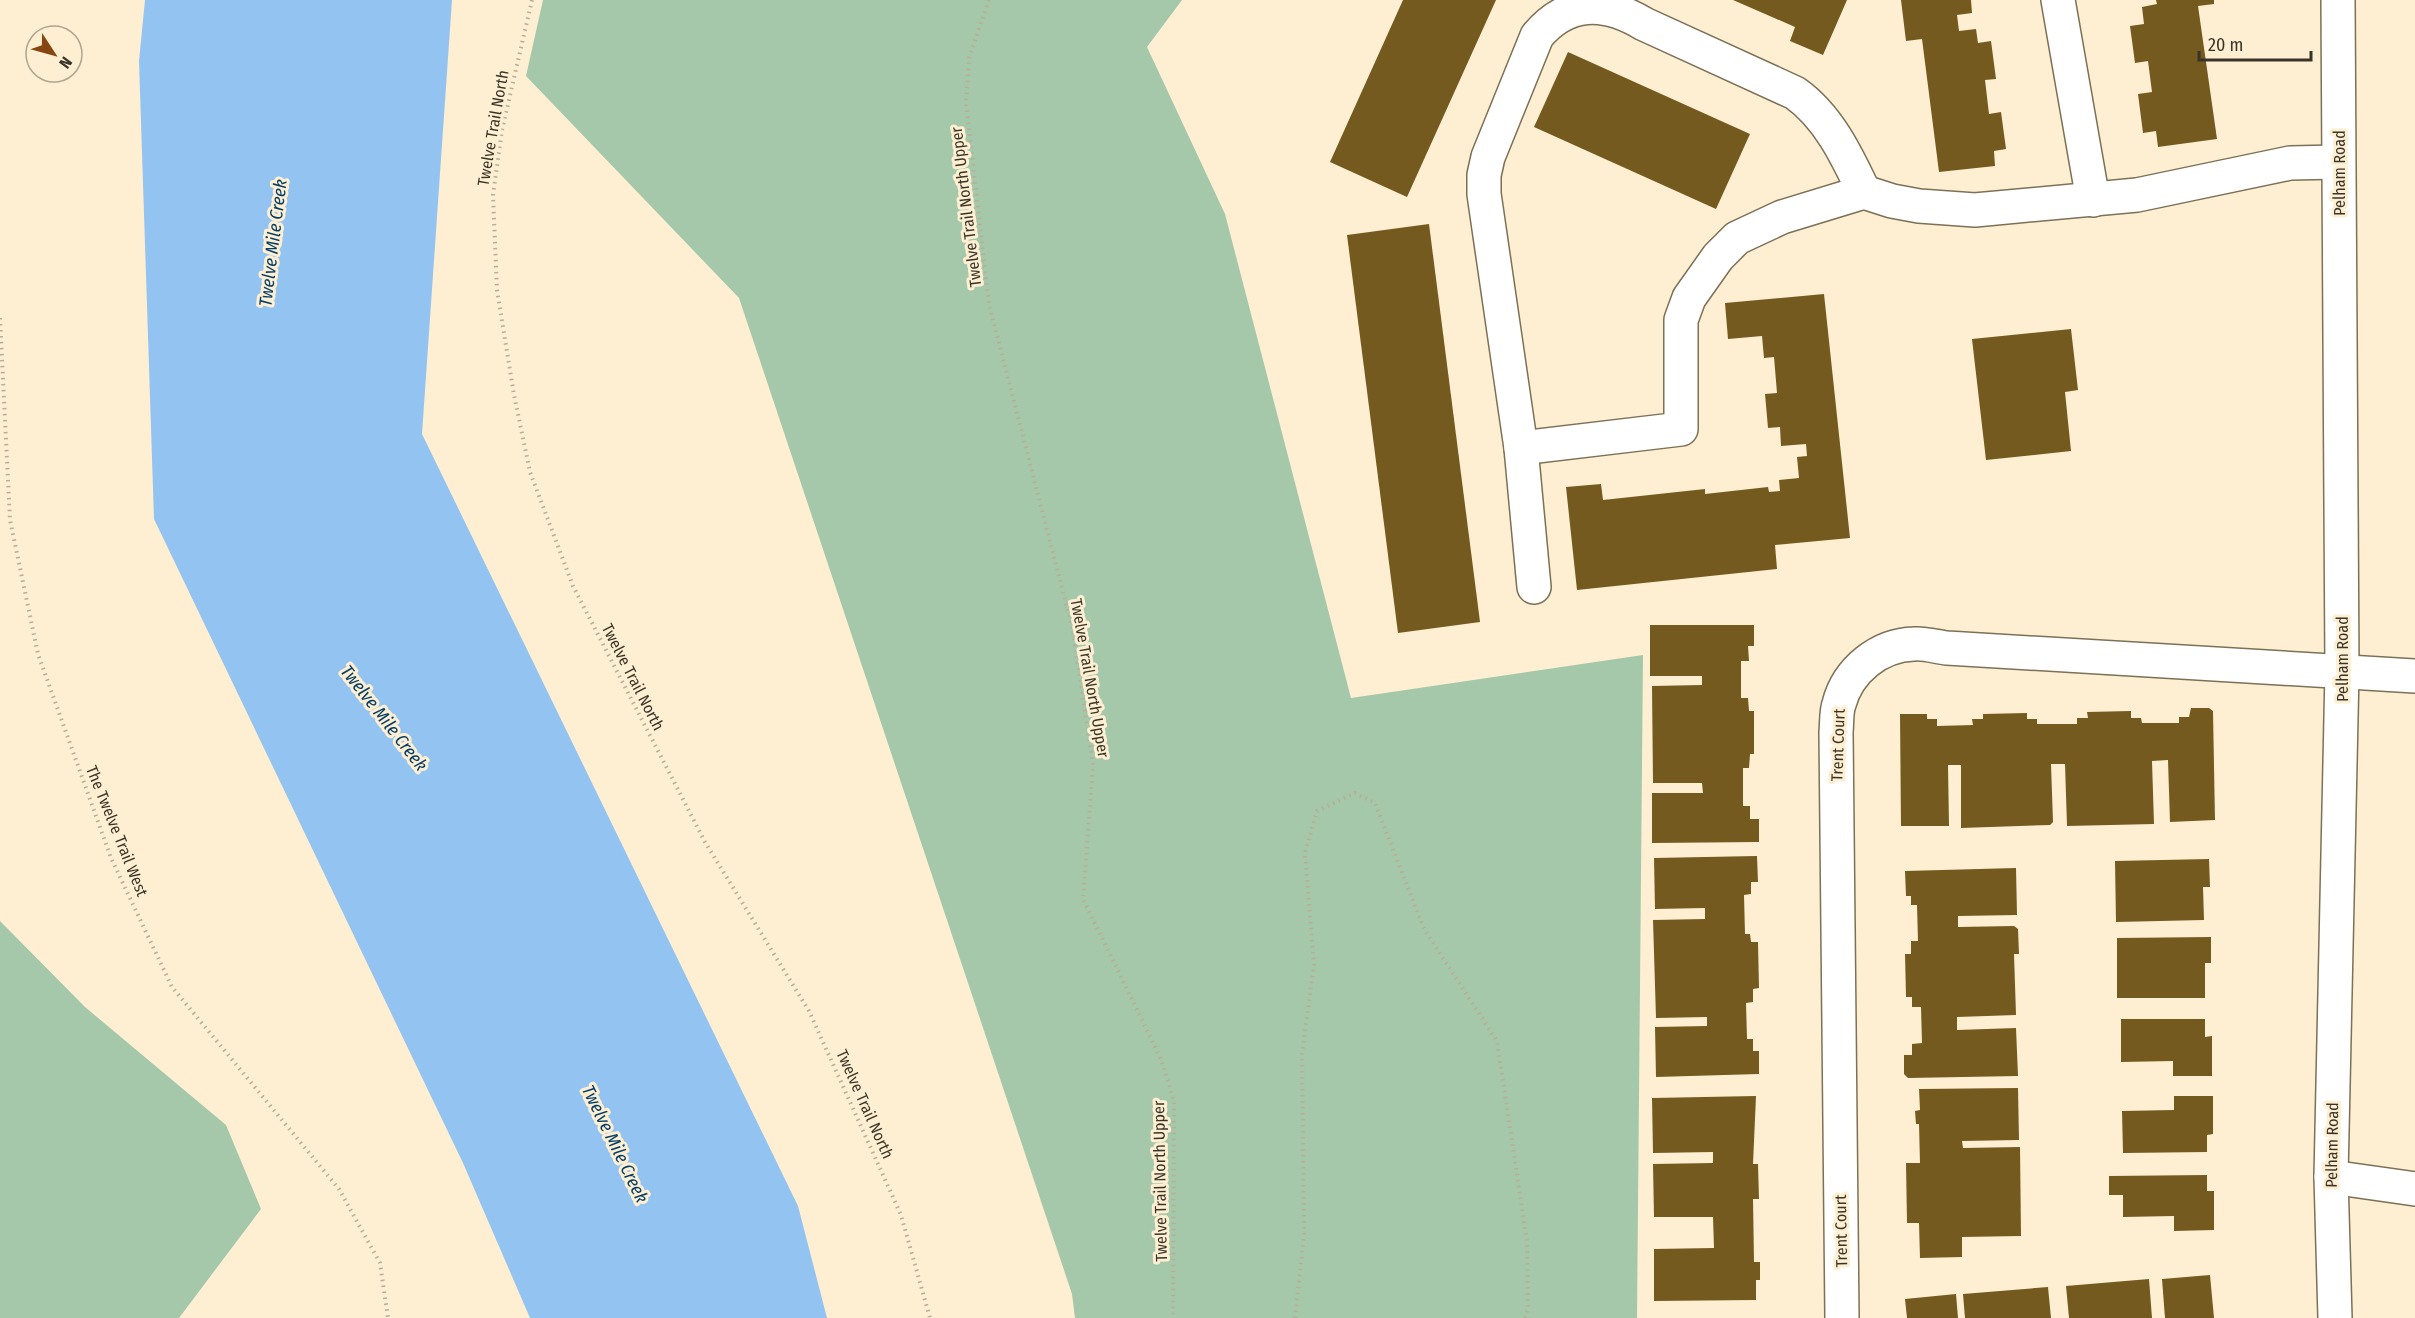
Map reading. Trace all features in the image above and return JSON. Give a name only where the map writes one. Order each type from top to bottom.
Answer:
[{"type":"main road","points":[[2058,0],[2093,200]]},
{"type":"main road","name":"Pelham Road","points":[[2335,1318],[2331,1177],[2342,671],[2338,0]]},
{"type":"main road","points":[[1534,587],[1521,448],[1484,194],[1484,175],[1488,157],[1537,36],[1546,24],[1557,14],[1580,5],[1598,3],[1612,6],[1644,24],[1795,93],[1820,115],[1851,165],[1864,192]]},
{"type":"main road","points":[[1521,448],[1681,429],[1681,321],[1689,298],[1710,267],[1727,248],[1747,232],[1782,217],[1864,192],[1892,201],[1947,210],[1975,210],[2155,192],[2290,163],[2338,162]]},
{"type":"main road","name":"Trent Court","points":[[1842,1318],[1836,732],[1838,706],[1842,694],[1862,664],[1883,651],[1914,644],[1959,649],[2415,676]]},
{"type":"main road","points":[[2331,1177],[2415,1190]]},
{"type":"path","name":"Twelve Trail North","points":[[531,0],[502,130],[493,195],[497,290],[514,395],[530,472],[573,586],[699,832],[810,1011],[902,1215],[930,1318]]},
{"type":"path","name":"Twelve Trail North Upper","points":[[989,0],[969,58],[966,103],[990,304],[1073,631],[1094,765],[1083,898],[1161,1059],[1174,1101],[1173,1318]]},
{"type":"path","name":"The Twelve Trail West","points":[[0,318],[10,520],[35,643],[111,858],[172,987],[339,1189],[380,1263],[388,1318]]},
{"type":"path","points":[[1295,1318],[1304,1234],[1302,1054],[1314,965],[1305,853],[1317,811],[1355,793],[1375,803],[1424,929],[1497,1041],[1527,1242],[1528,1310],[1525,1318]]},
{"type":"green space","points":[[543,0],[1182,0],[1147,47],[1225,214],[1351,698],[1643,655],[1637,1318],[1075,1318],[1072,1294],[739,298],[526,76]]},
{"type":"green space","points":[[0,921],[85,1007],[226,1125],[261,1209],[179,1318],[0,1318]]},
{"type":"water","name":"Twelve Mile Creek","points":[[145,0],[452,0],[422,434],[798,1206],[827,1318],[530,1318],[463,1163],[154,519],[139,61]]},
{"type":"building","points":[[1403,0],[1496,0],[1407,197],[1330,162]]},
{"type":"building","points":[[1733,0],[1847,0],[1823,55],[1790,41],[1795,27]]},
{"type":"building","points":[[1901,0],[1971,0],[1972,13],[1957,15],[1959,31],[1976,29],[1978,43],[1991,41],[1996,79],[1985,80],[1989,114],[2001,112],[2006,149],[1994,151],[1995,166],[1939,172],[1922,39],[1906,41]]},
{"type":"building","points":[[2156,0],[2214,0],[2214,4],[2198,6],[2217,139],[2158,147],[2156,131],[2143,133],[2138,94],[2152,92],[2148,61],[2135,63],[2130,26],[2144,24],[2142,7],[2157,4]]},
{"type":"building","points":[[1568,52],[1750,134],[1716,209],[1534,127]]},
{"type":"building","points":[[1429,224],[1480,622],[1398,633],[1347,235]]},
{"type":"building","points":[[1824,294],[1850,538],[1775,545],[1777,569],[1577,590],[1566,487],[1601,484],[1603,500],[1705,489],[1705,494],[1768,487],[1769,492],[1780,491],[1779,480],[1799,478],[1797,457],[1807,456],[1806,444],[1781,446],[1780,427],[1768,428],[1765,394],[1777,393],[1774,357],[1764,358],[1762,336],[1728,339],[1725,303]]},
{"type":"building","points":[[2071,329],[2078,390],[2065,392],[2071,451],[1986,460],[1972,339]]},
{"type":"building","points":[[1650,625],[1754,625],[1754,646],[1748,646],[1749,661],[1741,661],[1741,698],[1748,698],[1749,711],[1754,711],[1754,754],[1750,754],[1749,768],[1743,768],[1743,806],[1750,806],[1750,819],[1759,819],[1759,842],[1652,843],[1652,793],[1703,793],[1702,783],[1653,783],[1652,686],[1702,685],[1702,676],[1650,676]]},
{"type":"building","points":[[2191,708],[2209,708],[2213,711],[2215,820],[2170,822],[2168,760],[2152,761],[2154,824],[2067,826],[2065,764],[2051,764],[2053,822],[2050,825],[1961,828],[1961,765],[1948,765],[1949,826],[1901,826],[1900,714],[1927,714],[1927,719],[1937,719],[1937,726],[1973,725],[1972,719],[1983,719],[1983,714],[2027,713],[2027,719],[2037,719],[2037,724],[2077,724],[2077,718],[2088,718],[2087,712],[2131,711],[2131,718],[2141,718],[2142,723],[2179,723],[2179,717],[2189,717]]},
{"type":"building","points":[[1757,856],[1758,882],[1751,882],[1751,894],[1744,895],[1745,934],[1750,934],[1751,942],[1758,942],[1759,988],[1753,989],[1753,1002],[1746,1003],[1747,1039],[1753,1039],[1753,1051],[1759,1051],[1759,1074],[1656,1077],[1655,1027],[1707,1026],[1707,1017],[1656,1018],[1653,920],[1705,919],[1705,908],[1655,909],[1654,858]]},
{"type":"building","points":[[2209,859],[2210,887],[2203,887],[2204,920],[2116,922],[2115,861]]},
{"type":"building","points":[[2016,868],[2017,915],[1958,916],[1958,927],[2014,926],[2018,929],[2019,954],[2014,954],[2016,1015],[1957,1017],[1957,1030],[2016,1028],[2018,1076],[1908,1078],[1904,1074],[1904,1055],[1912,1055],[1912,1044],[1922,1043],[1921,1007],[1912,1007],[1912,997],[1906,997],[1905,954],[1911,954],[1911,941],[1918,941],[1917,905],[1911,905],[1911,896],[1906,896],[1905,871]]},
{"type":"building","points":[[2211,937],[2211,963],[2205,963],[2205,998],[2117,998],[2117,938]]},
{"type":"building","points":[[2121,1019],[2205,1019],[2205,1037],[2212,1036],[2212,1076],[2173,1076],[2173,1061],[2121,1062]]},
{"type":"building","points":[[2018,1088],[2019,1140],[1962,1141],[1963,1148],[2020,1147],[2021,1236],[1962,1237],[1962,1257],[1920,1258],[1919,1223],[1907,1223],[1906,1163],[1920,1163],[1919,1124],[1916,1124],[1915,1111],[1920,1110],[1919,1089]]},
{"type":"building","points":[[1756,1096],[1753,1164],[1758,1164],[1759,1199],[1753,1199],[1754,1262],[1760,1262],[1760,1280],[1756,1280],[1756,1300],[1654,1301],[1654,1249],[1714,1248],[1713,1217],[1654,1217],[1653,1164],[1713,1163],[1713,1152],[1653,1153],[1652,1098]]},
{"type":"building","points":[[2174,1096],[2213,1096],[2213,1134],[2207,1135],[2207,1152],[2123,1153],[2122,1111],[2174,1110]]},
{"type":"building","points":[[2207,1175],[2207,1191],[2214,1191],[2214,1230],[2174,1231],[2174,1216],[2123,1217],[2123,1195],[2109,1195],[2109,1176]]},
{"type":"building","points":[[2210,1275],[2214,1318],[2165,1318],[2162,1279]]},
{"type":"building","points":[[2149,1279],[2152,1318],[2069,1318],[2066,1286]]},
{"type":"building","points":[[2048,1287],[2051,1318],[1965,1318],[1963,1294]]},
{"type":"building","points":[[1956,1294],[1958,1318],[1907,1318],[1905,1299]]}]
